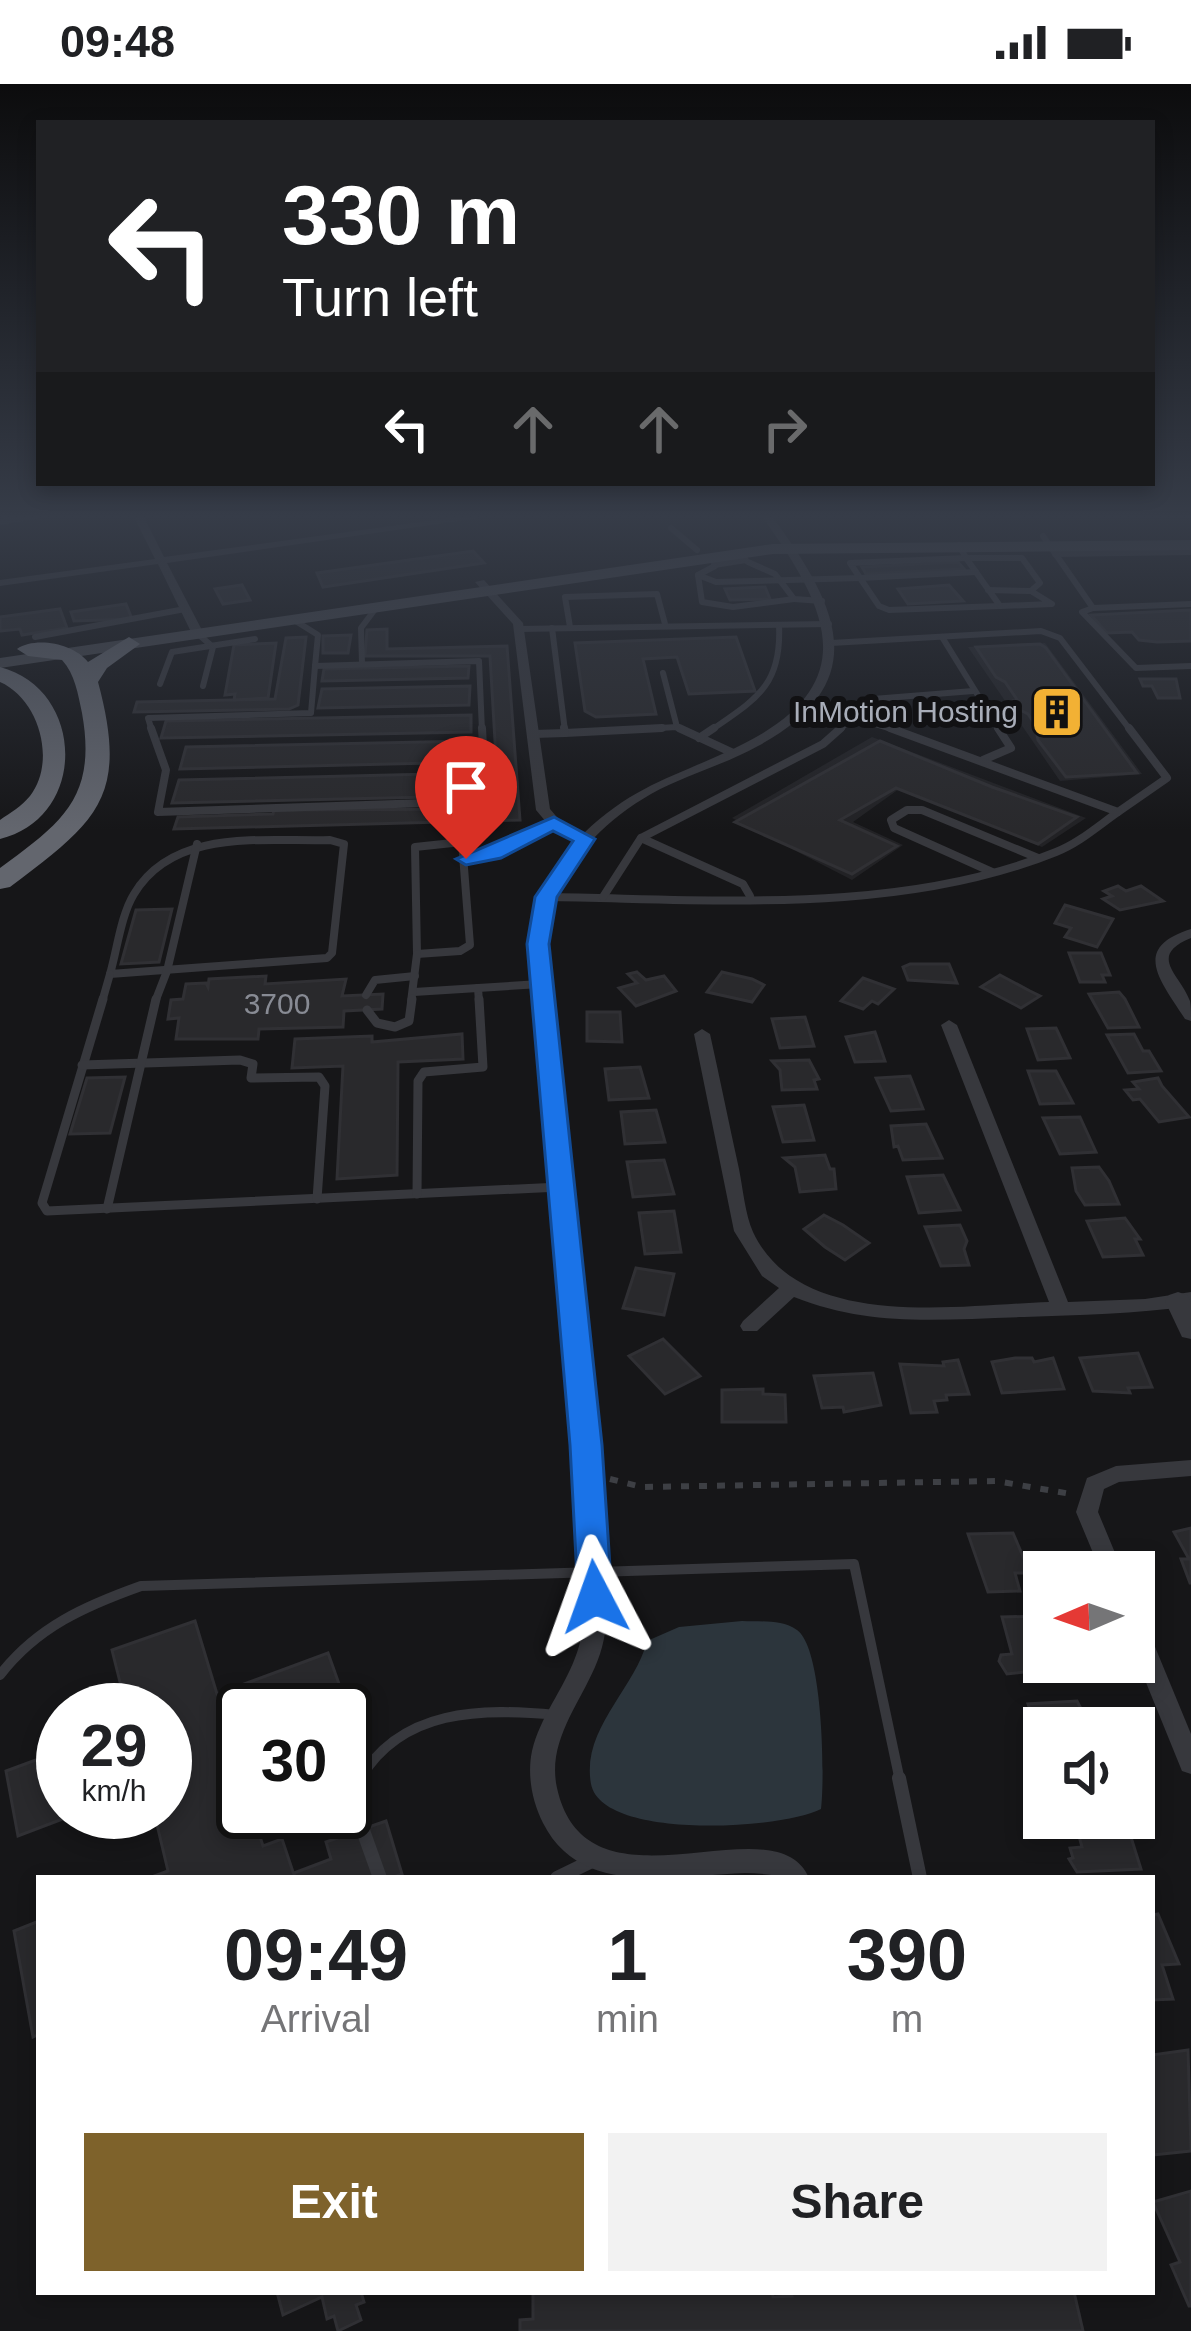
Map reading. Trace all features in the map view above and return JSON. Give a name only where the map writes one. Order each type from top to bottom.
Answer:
[{"type":"highway","points":[[0,881],[69,826],[99,780],[98,733],[87,681],[46,644]]},
{"type":"highway","points":[[87,681],[99,663],[129,644]]},
{"type":"highway","points":[[0,674],[18,678],[37,695],[53,752],[44,795],[0,831]]},
{"type":"main road","points":[[0,664],[46,644],[129,644],[260,620]]},
{"type":"main road","points":[[0,652],[95,633],[293,620]]},
{"type":"street","points":[[192,620],[196,628]]},
{"type":"street","points":[[513,620],[519,629],[543,810],[554,823],[585,839]]},
{"type":"street","points":[[793,1875],[766,1860],[698,1872],[639,1870],[598,1858],[569,1839],[548,1805],[543,1751],[556,1715],[589,1654],[597,1621],[538,944],[546,897],[585,839],[643,794],[770,736],[808,704],[829,674],[827,620]]},
{"type":"street","points":[[1191,933],[1171,941],[1161,957],[1162,968],[1191,1016]]},
{"type":"street","points":[[949,1025],[1061,1309]]},
{"type":"street","points":[[702,1034],[743,1231],[769,1271],[791,1288],[833,1305],[868,1312],[1061,1309],[1184,1300],[1191,1330]]},
{"type":"street","points":[[750,1326],[791,1288]]},
{"type":"street","points":[[1103,1551],[1087,1512],[1088,1497],[1108,1476],[1191,1468]]},
{"type":"street","points":[[1155,1676],[1191,1763]]},
{"type":"lane","points":[[293,620],[318,635],[315,666],[311,713],[148,718],[166,770],[158,812],[486,801],[479,661],[315,666]]},
{"type":"lane","points":[[362,664],[361,628],[367,620]]},
{"type":"lane","points":[[569,620],[570,627]]},
{"type":"lane","points":[[664,620],[665,624]]},
{"type":"lane","points":[[1090,620],[1136,668],[1191,666]]},
{"type":"lane","points":[[519,629],[778,625],[830,633],[942,637],[1041,631],[1060,638],[1167,778],[1058,851],[994,872],[889,891],[546,897]]},
{"type":"lane","points":[[699,738],[768,688],[783,656],[778,625]]},
{"type":"lane","points":[[196,628],[255,639]]},
{"type":"lane","points":[[160,684],[172,652],[196,628]]},
{"type":"lane","points":[[196,628],[213,647],[203,686]]},
{"type":"lane","points":[[552,628],[565,733]]},
{"type":"lane","points":[[942,637],[1011,748],[983,760]]},
{"type":"lane","points":[[663,673],[677,727]]},
{"type":"lane","points":[[603,897],[641,838],[823,744],[874,699],[973,691]]},
{"type":"lane","points":[[808,704],[858,716],[1118,812]]},
{"type":"lane","points":[[534,734],[677,727],[733,753]]},
{"type":"lane","points":[[994,872],[894,829],[891,820],[907,810],[922,810],[1038,858]]},
{"type":"lane","points":[[466,859],[494,853],[554,823]]},
{"type":"lane","points":[[641,838],[743,884],[750,896]]},
{"type":"lane","points":[[109,974],[317,962],[332,953],[344,844],[331,840],[197,844],[159,868],[134,895],[109,974],[41,1203],[47,1211],[560,1187]]},
{"type":"lane","points":[[367,1010],[378,1024],[406,1025],[417,954],[415,847],[424,842],[462,842],[470,945],[460,951],[417,954]]},
{"type":"lane","points":[[107,1209],[144,1062],[148,1017],[167,971],[197,844]]},
{"type":"lane","points":[[366,995],[375,980],[415,976]]},
{"type":"lane","points":[[414,992],[540,984]]},
{"type":"lane","points":[[417,1194],[418,1081],[424,1072],[483,1067],[478,988]]},
{"type":"lane","points":[[82,1065],[240,1060],[253,1064],[251,1078],[323,1080],[317,1198]]},
{"type":"lane","points":[[0,1675],[14,1654],[74,1609],[141,1586],[854,1564],[919,1875]]},
{"type":"lane","points":[[379,1875],[354,1800],[361,1775],[381,1750],[445,1717],[486,1710],[556,1715]]},
{"type":"lane","points":[[563,1875],[598,1858]]},
{"type":"path","points":[[587,1473],[642,1487],[995,1481],[1088,1497]]},
{"type":"shaded area","name":"InMotion Hosting","points":[[1045,643],[1142,774],[1060,781],[968,647]]},
{"type":"shaded area","points":[[872,737],[1086,818],[1042,847],[899,789],[853,822],[903,845],[852,880],[732,818]]},
{"type":"shaded area","points":[[742,1621],[784,1624],[806,1642],[820,1714],[821,1809],[771,1822],[696,1825],[626,1815],[603,1802],[591,1784],[594,1745],[647,1641],[679,1627]]},
{"type":"building","points":[[0,620],[64,620],[67,628],[22,635],[20,629],[0,631]]},
{"type":"building","points":[[1095,620],[1191,620],[1191,641],[1157,642],[1139,640],[1132,632],[1107,633]]},
{"type":"building","points":[[387,629],[387,649],[507,646],[520,820],[174,829],[178,817],[273,814],[274,810],[499,809],[490,656],[365,656],[367,630]]},
{"type":"building","points":[[351,635],[348,653],[323,653],[323,636]]},
{"type":"building","points":[[306,637],[298,705],[289,709],[134,712],[137,702],[275,699],[286,638]]},
{"type":"building","points":[[736,637],[755,691],[689,694],[677,657],[643,659],[656,714],[596,717],[585,711],[575,643]]},
{"type":"building","points":[[276,643],[268,698],[234,700],[235,694],[225,695],[234,645]]},
{"type":"building","name":"InMotion Hosting","points":[[1040,644],[1137,773],[1066,777],[1038,740],[1037,735],[1042,735],[1028,714],[1018,709],[1014,701],[1018,701],[976,647]]},
{"type":"building","points":[[469,666],[468,678],[322,681],[324,669]]},
{"type":"building","points":[[1140,679],[1176,679],[1180,698],[1158,698],[1152,686],[1143,686]]},
{"type":"building","points":[[470,686],[469,705],[318,708],[322,689]]},
{"type":"building","points":[[471,715],[471,732],[161,738],[166,721]]},
{"type":"building","points":[[473,741],[473,762],[180,769],[186,747]]},
{"type":"building","points":[[880,741],[1077,817],[1038,844],[896,788],[840,820],[897,846],[852,874],[735,822]]},
{"type":"building","points":[[474,773],[474,796],[172,803],[179,780]]},
{"type":"building","points":[[1118,886],[1126,891],[1141,886],[1163,901],[1120,910],[1103,899],[1112,896],[1104,891]]},
{"type":"building","points":[[1065,905],[1113,919],[1097,947],[1065,937],[1071,928],[1055,923]]},
{"type":"building","points":[[172,909],[159,962],[121,964],[136,910]]},
{"type":"building","points":[[1069,953],[1101,953],[1110,975],[1102,975],[1105,982],[1080,982]]},
{"type":"building","points":[[949,964],[957,983],[908,980],[903,967]]},
{"type":"building","points":[[637,972],[646,980],[664,976],[676,991],[636,1006],[619,988],[637,983],[628,974]]},
{"type":"building","points":[[722,972],[764,985],[752,1002],[707,992]]},
{"type":"building","points":[[1000,975],[1040,996],[1021,1008],[981,987]]},
{"type":"building","points":[[266,976],[265,984],[346,979],[342,996],[383,994],[382,1009],[344,1011],[343,1027],[259,1029],[258,1039],[176,1039],[179,1018],[168,1019],[171,1000],[183,999],[186,984],[206,983],[208,987],[209,979]]},
{"type":"building","points":[[863,978],[894,989],[878,1004],[872,1001],[863,1009],[841,1001]]},
{"type":"building","points":[[1119,992],[1139,1027],[1108,1028],[1089,994]]},
{"type":"building","points":[[587,1012],[620,1012],[622,1042],[587,1041]]},
{"type":"building","points":[[805,1017],[814,1046],[780,1048],[772,1019]]},
{"type":"building","points":[[1056,1028],[1070,1058],[1038,1060],[1027,1029]]},
{"type":"building","points":[[875,1032],[885,1061],[855,1062],[846,1037]]},
{"type":"building","points":[[462,1034],[463,1059],[398,1062],[397,1175],[337,1179],[343,1066],[292,1068],[295,1039],[372,1036],[372,1042]]},
{"type":"building","points":[[1134,1034],[1161,1071],[1128,1073],[1107,1035]]},
{"type":"building","points":[[809,1060],[819,1079],[814,1080],[817,1089],[782,1090],[780,1070],[772,1061]]},
{"type":"building","points":[[640,1067],[649,1098],[609,1100],[605,1069]]},
{"type":"building","points":[[1028,1071],[1056,1071],[1073,1103],[1040,1104]]},
{"type":"building","points":[[910,1076],[923,1109],[891,1111],[876,1078]]},
{"type":"building","points":[[125,1077],[110,1133],[70,1134],[87,1078]]},
{"type":"building","points":[[1158,1078],[1189,1117],[1159,1122],[1140,1099],[1133,1100],[1125,1090],[1139,1089],[1133,1082]]},
{"type":"building","points":[[804,1105],[814,1140],[783,1142],[773,1107]]},
{"type":"building","points":[[656,1110],[665,1142],[625,1144],[621,1112]]},
{"type":"building","points":[[1080,1117],[1096,1152],[1060,1154],[1043,1118]]},
{"type":"building","points":[[926,1124],[942,1158],[903,1160],[898,1146],[894,1147],[891,1126]]},
{"type":"building","points":[[825,1155],[834,1169],[836,1189],[800,1192],[795,1167],[784,1158]]},
{"type":"building","points":[[664,1160],[674,1194],[633,1197],[627,1162]]},
{"type":"building","points":[[1099,1167],[1119,1204],[1085,1205],[1076,1191],[1072,1168]]},
{"type":"building","points":[[943,1175],[960,1210],[919,1213],[907,1177]]},
{"type":"building","points":[[674,1211],[681,1252],[645,1254],[639,1213]]},
{"type":"building","points":[[824,1215],[869,1243],[845,1260],[804,1229]]},
{"type":"building","points":[[1125,1218],[1140,1239],[1135,1239],[1143,1255],[1103,1257],[1087,1221]]},
{"type":"building","points":[[960,1225],[969,1265],[941,1266],[925,1227]]},
{"type":"building","points":[[636,1268],[674,1274],[664,1315],[623,1308]]},
{"type":"building","points":[[663,1339],[700,1376],[665,1394],[629,1356]]},
{"type":"building","points":[[1138,1353],[1152,1387],[1128,1388],[1130,1393],[1093,1391],[1080,1358]]},
{"type":"building","points":[[1015,1358],[1034,1362],[1053,1358],[1064,1389],[1002,1393],[992,1362]]},
{"type":"building","points":[[958,1360],[969,1394],[934,1401],[937,1412],[911,1413],[900,1364],[944,1366],[943,1362]]},
{"type":"building","points":[[873,1373],[881,1405],[844,1412],[843,1407],[822,1408],[814,1376]]},
{"type":"building","points":[[763,1389],[763,1394],[785,1395],[786,1422],[722,1422],[722,1390]]},
{"type":"building","points":[[1191,1528],[1190,1583],[1181,1559],[1189,1559],[1174,1532]]},
{"type":"building","points":[[1013,1533],[1023,1557],[1023,1573],[1015,1573],[1020,1591],[988,1592],[968,1534]]},
{"type":"building","points":[[1023,1616],[1023,1672],[1007,1674],[999,1661],[1001,1655],[1012,1654],[1002,1617]]},
{"type":"building","points":[[195,1621],[216,1691],[216,1839],[261,1839],[263,1846],[282,1839],[294,1875],[157,1875],[168,1871],[160,1839],[192,1839],[192,1683],[120,1683],[112,1650]]},
{"type":"building","points":[[328,1653],[339,1683],[247,1683]]},
{"type":"building","points":[[1077,1701],[1080,1707],[1029,1707]]},
{"type":"building","points":[[36,1760],[36,1829],[18,1836],[6,1771]]},
{"type":"building","points":[[386,1821],[402,1874],[294,1875],[331,1859],[326,1842],[372,1839],[372,1826]]},
{"type":"building","points":[[1080,1839],[1132,1839],[1141,1869],[1077,1872],[1069,1859],[1073,1858],[1070,1848],[1082,1847]]},
{"type":"building","points":[[1155,1914],[1179,1964],[1162,1965],[1173,1999],[1155,2000]]},
{"type":"building","points":[[36,1922],[33,2037],[14,1931]]},
{"type":"building","points":[[1188,2050],[1191,2151],[1155,2155],[1155,2055]]},
{"type":"building","points":[[1191,2191],[1191,2306],[1171,2265],[1180,2262],[1155,2201]]},
{"type":"building","points":[[278,2295],[362,2295],[364,2302],[356,2305],[361,2320],[338,2331],[334,2316],[327,2319],[322,2297],[283,2315]]},
{"type":"building","points":[[533,2295],[1075,2295],[1083,2331],[520,2331],[520,2320],[533,2319]]},
{"type":"place","name":"InMotion Hosting","points":[[1057,712]]},
{"type":"route","points":[[466,859],[494,853],[554,823],[585,839],[546,897],[538,944],[586,1445],[595,1597]]}]
